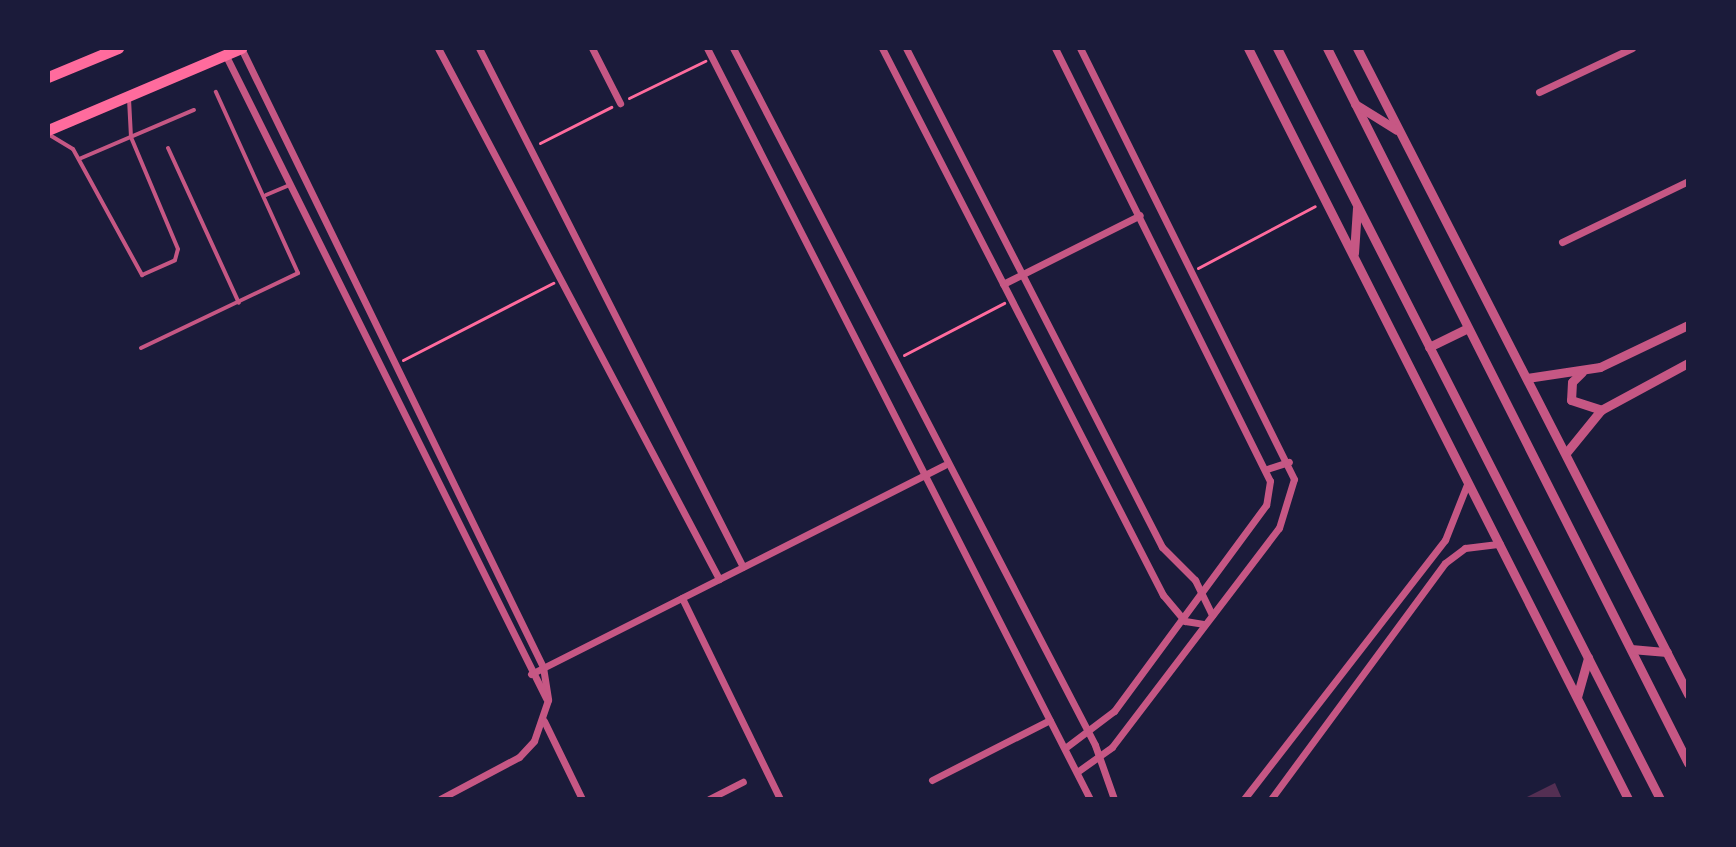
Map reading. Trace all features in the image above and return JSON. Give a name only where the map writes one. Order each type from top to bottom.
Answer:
[{"type":"main road","points":[[48,77],[118,48]]},
{"type":"main road","points":[[48,132],[241,48]]},
{"type":"street","points":[[241,48],[543,667],[548,700],[544,721],[519,757],[440,799]]},
{"type":"street","points":[[438,48],[719,579]]},
{"type":"street","points":[[479,48],[743,567]]},
{"type":"street","points":[[592,48],[620,103]]},
{"type":"street","points":[[707,48],[1090,799]]},
{"type":"street","points":[[733,48],[944,465],[1087,732],[1114,799]]},
{"type":"street","points":[[882,48],[1011,300],[1180,617],[1206,624]]},
{"type":"street","points":[[906,48],[1162,547],[1202,590],[1212,615]]},
{"type":"street","points":[[1055,48],[1267,469],[1266,505],[1180,617],[1114,711],[1065,748]]},
{"type":"street","points":[[1077,772],[1099,761],[1288,513],[1289,462],[1080,48]]},
{"type":"street","points":[[1248,48],[1628,799]]},
{"type":"street","points":[[1277,48],[1660,799]]},
{"type":"street","points":[[1327,48],[1688,763]]},
{"type":"street","points":[[1357,48],[1688,694]]},
{"type":"street","points":[[1609,48],[1613,57]]},
{"type":"street","points":[[1539,92],[1632,48]]},
{"type":"street","points":[[225,54],[531,674],[548,700]]},
{"type":"street","points":[[1355,104],[1400,132]]},
{"type":"street","points":[[1562,242],[1688,181]]},
{"type":"street","points":[[1354,256],[1357,205]]},
{"type":"street","points":[[1003,284],[1140,215]]},
{"type":"street","points":[[1527,378],[1582,372],[1688,325]]},
{"type":"street","points":[[1429,347],[1468,328]]},
{"type":"street","points":[[1566,453],[1601,410],[1688,363]]},
{"type":"street","points":[[1582,372],[1572,382],[1571,400],[1601,410]]},
{"type":"street","points":[[1267,469],[1289,462]]},
{"type":"street","points":[[531,674],[944,465]]},
{"type":"street","points":[[1244,799],[1445,540],[1468,480]]},
{"type":"street","points":[[1271,799],[1445,563],[1465,548],[1501,545]]},
{"type":"street","points":[[682,598],[780,799]]},
{"type":"street","points":[[1631,649],[1667,652]]},
{"type":"street","points":[[1577,697],[1588,658]]},
{"type":"street","points":[[932,780],[1050,720]]},
{"type":"street","points":[[544,721],[582,799]]},
{"type":"street","points":[[709,799],[743,782]]},
{"type":"lane","points":[[141,348],[298,273],[266,195],[216,92]]},
{"type":"lane","points":[[48,132],[79,159],[132,268],[142,275],[175,260],[178,249],[131,137],[130,95]]},
{"type":"lane","points":[[79,159],[194,110]]},
{"type":"lane","points":[[168,148],[239,303]]},
{"type":"lane","points":[[266,195],[289,185]]},
{"type":"path","points":[[1191,271],[1326,200]]},
{"type":"path","points":[[395,364],[560,279]]},
{"type":"path","points":[[891,362],[1011,300]]},
{"type":"building","points":[[1555,783],[1562,799],[1523,799]]}]
